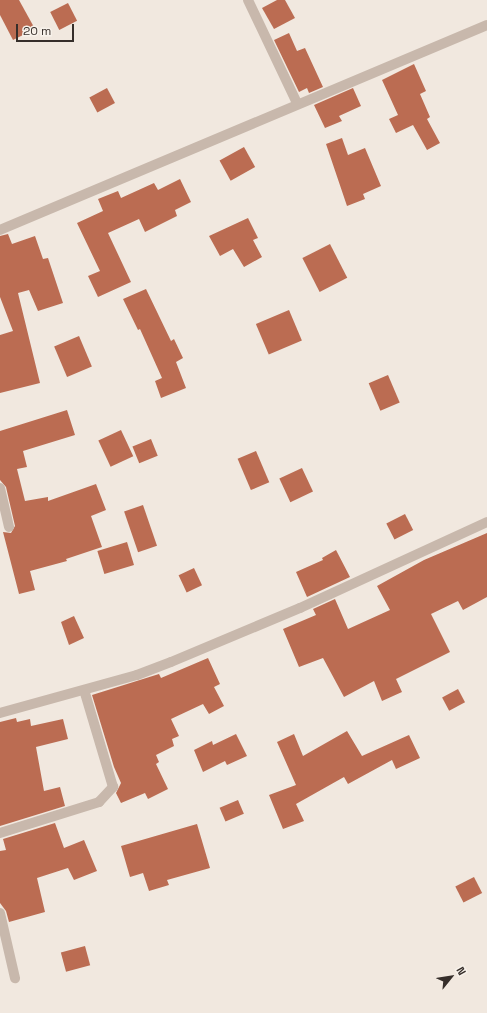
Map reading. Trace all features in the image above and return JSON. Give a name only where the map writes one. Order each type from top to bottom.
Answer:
[{"type":"street","points":[[248,0],[297,103]]},
{"type":"street","points":[[0,230],[297,103],[487,25]]},
{"type":"street","points":[[0,488],[9,527]]},
{"type":"street","points":[[0,713],[137,675],[171,662],[300,608],[487,522]]},
{"type":"street","points":[[0,833],[99,802],[107,796],[113,787],[84,690]]},
{"type":"street","points":[[0,913],[15,978]]},
{"type":"building","points":[[0,0],[19,0],[35,29],[13,40],[0,15]]},
{"type":"building","points":[[277,0],[285,0],[295,18],[274,29],[262,8]]},
{"type":"building","points":[[68,3],[77,21],[59,30],[50,12]]},
{"type":"building","points":[[289,33],[297,51],[305,48],[323,87],[309,93],[307,88],[299,92],[274,40]]},
{"type":"building","points":[[414,64],[426,91],[420,94],[430,117],[427,119],[440,143],[427,150],[413,125],[396,133],[389,119],[398,115],[382,80]]},
{"type":"building","points":[[107,88],[115,103],[97,112],[89,97]]},
{"type":"building","points":[[353,88],[361,106],[339,116],[342,121],[325,128],[314,105]]},
{"type":"building","points":[[342,138],[348,155],[365,148],[381,186],[363,194],[365,199],[347,206],[326,144]]},
{"type":"building","points":[[244,147],[255,167],[231,181],[220,161]]},
{"type":"building","points":[[180,179],[191,202],[175,210],[177,216],[145,232],[139,219],[108,233],[131,282],[98,297],[88,276],[100,271],[77,223],[103,211],[98,199],[118,191],[121,198],[154,183],[158,190]]},
{"type":"building","points":[[248,218],[258,238],[253,240],[262,257],[244,267],[233,249],[220,256],[209,236]]},
{"type":"building","points":[[8,234],[12,244],[35,236],[43,259],[48,258],[63,303],[38,311],[29,290],[18,293],[40,383],[0,393],[0,335],[13,331],[0,297],[0,236]]},
{"type":"building","points":[[330,244],[347,278],[320,292],[302,258]]},
{"type":"building","points":[[146,289],[171,341],[174,339],[183,358],[176,362],[186,388],[161,398],[155,381],[162,378],[140,329],[138,330],[123,299]]},
{"type":"building","points":[[289,310],[302,340],[269,354],[256,324]]},
{"type":"building","points":[[79,336],[92,366],[67,377],[54,347]]},
{"type":"building","points":[[388,375],[400,403],[380,411],[369,383]]},
{"type":"building","points":[[67,410],[75,435],[23,451],[27,467],[17,469],[25,501],[48,497],[48,501],[96,484],[106,510],[91,516],[102,547],[66,559],[67,561],[30,571],[35,590],[19,594],[3,532],[11,533],[15,526],[6,487],[0,480],[0,431]]},
{"type":"building","points":[[121,430],[133,456],[111,467],[98,441]]},
{"type":"building","points":[[151,439],[158,456],[139,463],[132,446]]},
{"type":"building","points":[[256,451],[269,482],[251,490],[238,459]]},
{"type":"building","points":[[302,468],[313,492],[290,502],[279,479]]},
{"type":"building","points":[[143,505],[157,546],[138,552],[124,512]]},
{"type":"building","points":[[405,514],[413,530],[394,540],[386,524]]},
{"type":"building","points":[[487,533],[487,597],[463,610],[458,601],[431,614],[450,652],[396,679],[402,692],[382,701],[374,681],[344,697],[323,658],[299,667],[283,629],[316,615],[313,609],[335,599],[348,629],[390,610],[377,586],[424,560]]},
{"type":"building","points":[[127,542],[134,565],[104,574],[97,551]]},
{"type":"building","points":[[336,550],[350,577],[307,597],[296,572],[323,560],[322,558]]},
{"type":"building","points":[[194,568],[202,585],[187,592],[179,575]]},
{"type":"building","points":[[74,616],[84,638],[69,645],[61,622]]},
{"type":"building","points":[[208,658],[220,684],[214,687],[224,706],[209,714],[203,704],[171,719],[179,736],[172,739],[174,746],[156,755],[159,762],[156,764],[168,789],[148,799],[145,793],[121,803],[116,793],[121,783],[114,767],[92,695],[159,674],[161,678]]},
{"type":"building","points":[[458,689],[465,702],[449,711],[442,697]]},
{"type":"building","points":[[16,718],[17,722],[30,719],[31,726],[63,719],[68,739],[36,747],[44,791],[60,787],[65,806],[0,826],[0,722]]},
{"type":"building","points":[[347,731],[362,756],[409,735],[420,758],[396,769],[392,760],[348,784],[344,777],[296,804],[304,821],[283,829],[269,795],[296,785],[277,742],[294,734],[303,756]]},
{"type":"building","points":[[236,734],[247,756],[227,765],[225,761],[203,772],[194,750],[212,741],[213,745]]},
{"type":"building","points":[[238,800],[244,814],[225,822],[220,808]]},
{"type":"building","points":[[55,823],[64,848],[84,840],[97,871],[74,880],[68,868],[37,878],[45,912],[9,922],[6,911],[0,903],[0,851],[6,850],[3,839]]},
{"type":"building","points":[[197,824],[210,868],[167,880],[169,885],[149,891],[143,873],[130,877],[121,846]]},
{"type":"building","points":[[474,877],[482,893],[463,903],[455,887]]},
{"type":"building","points":[[85,946],[90,965],[66,972],[61,952]]}]
